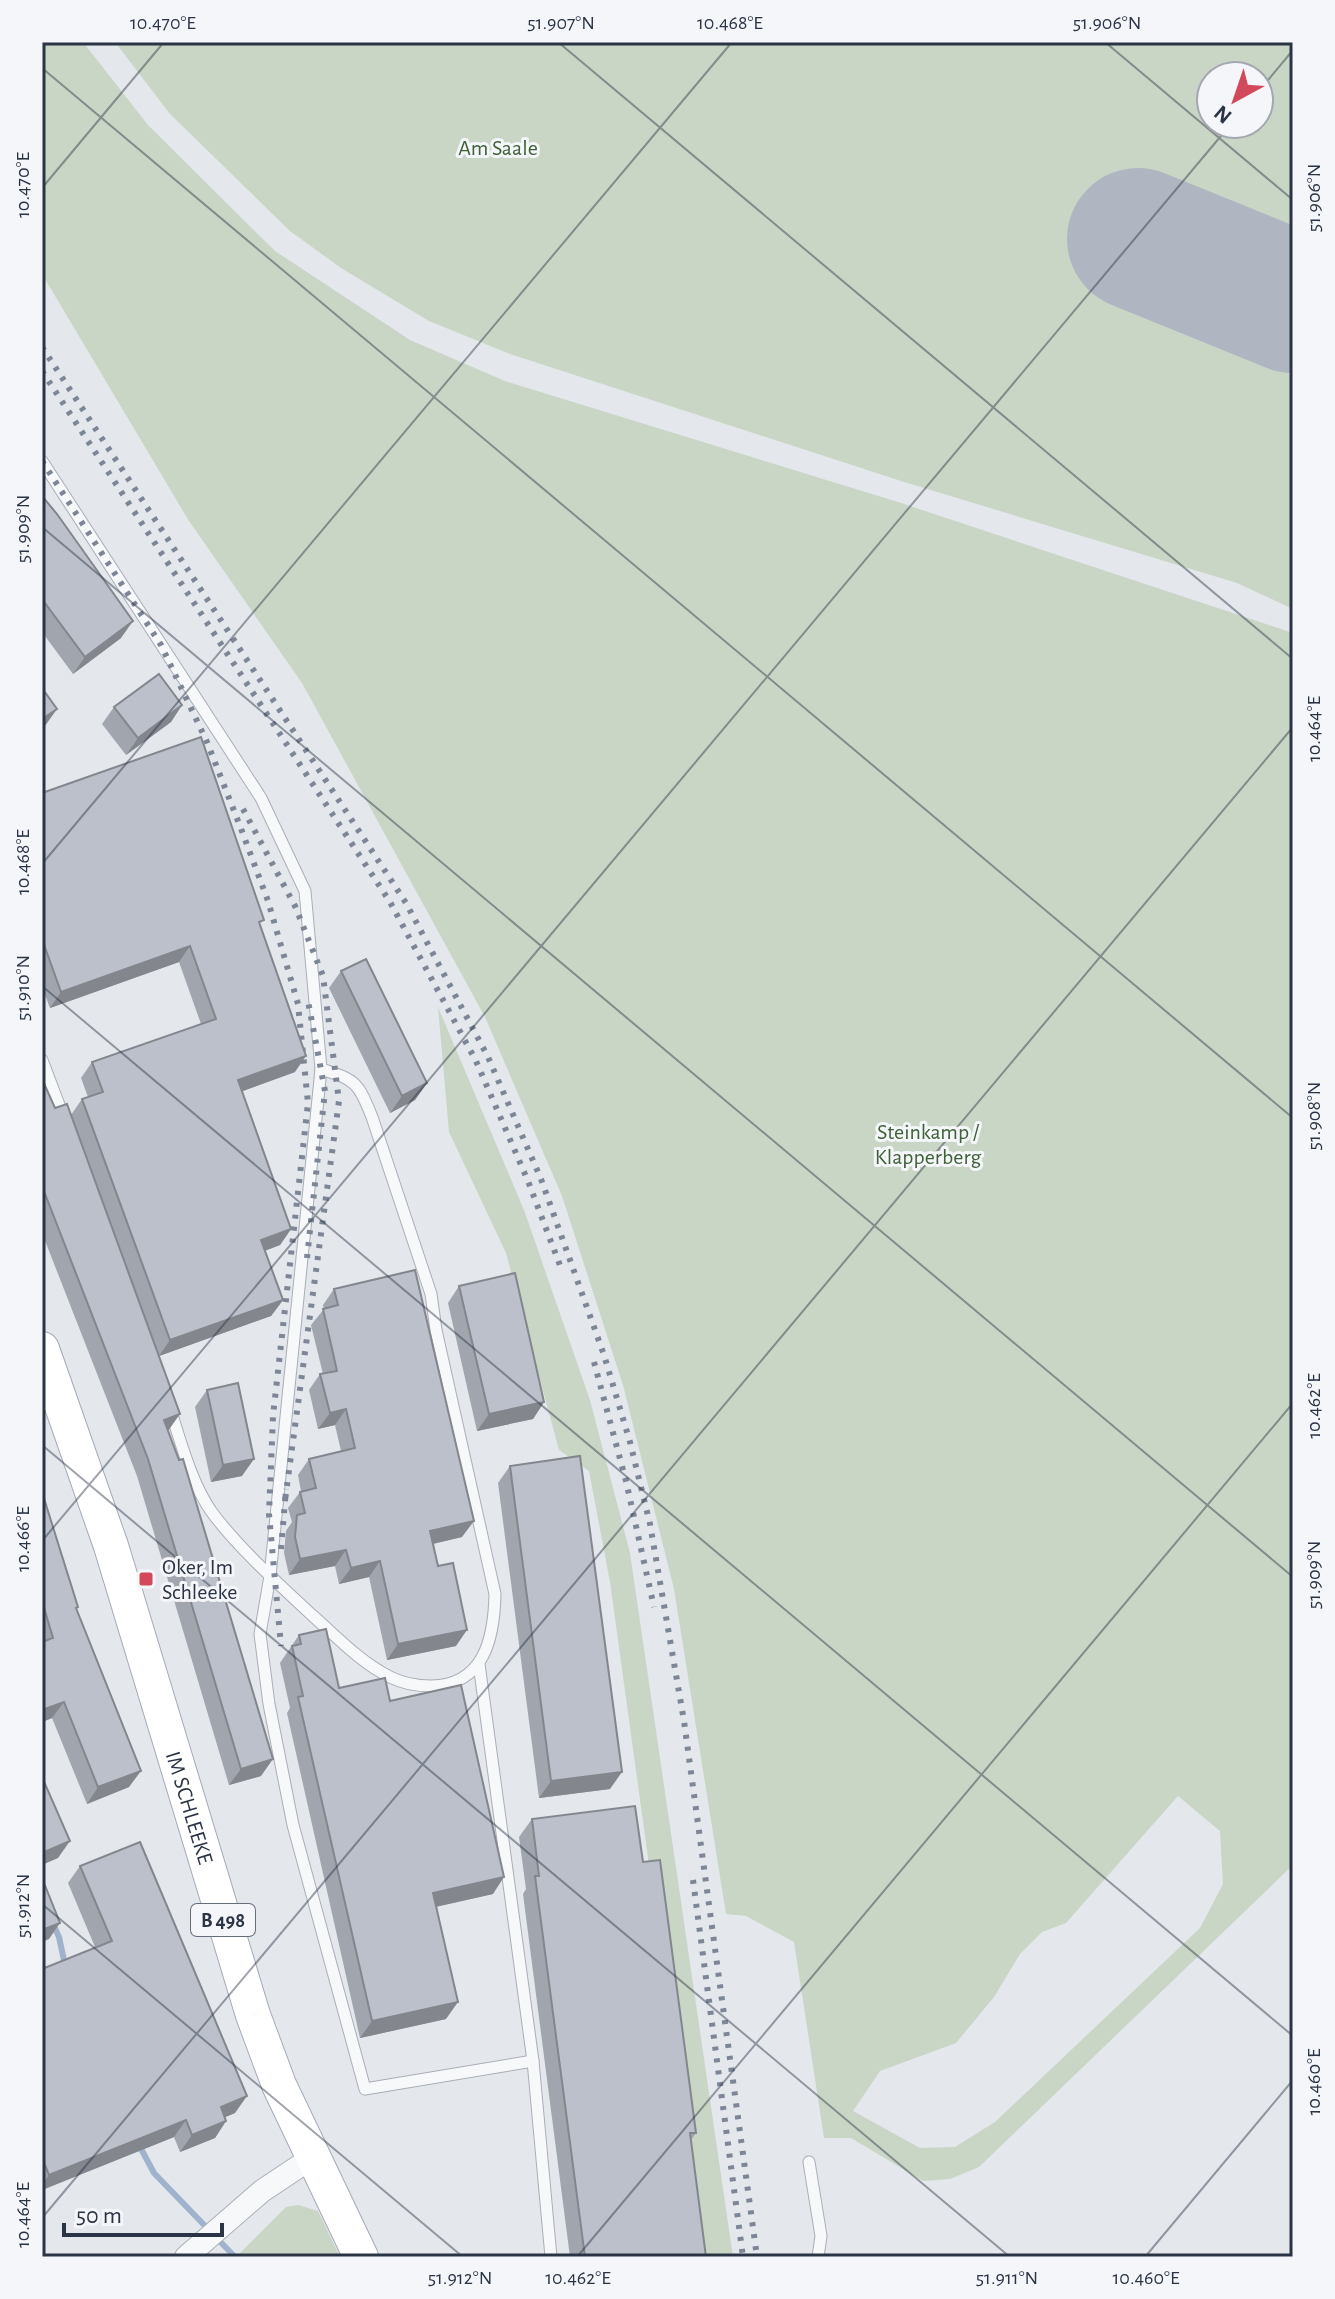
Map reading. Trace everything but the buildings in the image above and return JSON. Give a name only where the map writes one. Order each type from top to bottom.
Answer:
[{"type":"main road","name":"IM SCHLEEKE","points":[[42,1349],[111,1546],[253,2015],[279,2085],[361,2257]]},
{"type":"street","points":[[190,2253],[262,2191],[313,2157]]},
{"type":"lane","points":[[42,461],[261,798],[305,891],[321,1069],[270,1576],[260,1634],[269,1704],[293,1825],[365,2089],[533,2061]]},
{"type":"lane","points":[[42,1060],[68,1130]]},
{"type":"lane","points":[[166,1399],[193,1474],[210,1510],[270,1576],[364,1662],[392,1678],[420,1686],[447,1686],[466,1678],[479,1664],[495,1616],[495,1594],[436,1330],[431,1294],[360,1089],[347,1077],[321,1069]]},
{"type":"lane","points":[[479,1664],[533,2061],[551,2257]]},
{"type":"lane","points":[[809,2162],[821,2236],[818,2257]]},
{"type":"green space","name":"Steinkamp / Klapperberg","points":[[42,42],[83,42],[148,125],[275,251],[410,340],[505,381],[898,502],[1293,633],[1293,1865],[979,2167],[950,2179],[923,2181],[851,2138],[824,2138],[794,1942],[746,1916],[726,1914],[674,1589],[623,1385],[562,1196],[485,1017],[302,683],[189,521],[42,274]],"holes":[[[1178,1796],[1220,1831],[1223,1884],[1200,1928],[995,2122],[955,2147],[920,2148],[853,2111],[880,2071],[956,2043],[994,1997],[1020,1954],[1042,1932],[1066,1923]]]},
{"type":"green space","name":"Am Saale","points":[[115,42],[1293,42],[1293,609],[1237,583],[901,481],[510,354],[429,321],[341,268],[290,231],[170,114]]},
{"type":"green space","points":[[438,1007],[524,1210],[590,1400],[630,1553],[733,2257],[696,2257],[688,2148],[610,1582],[589,1471],[559,1450],[506,1253],[449,1132]]},
{"type":"green space","points":[[298,2205],[318,2211],[340,2257],[236,2257],[286,2207]]},
{"type":"waterway","points":[[52,1922],[65,1965]]},
{"type":"waterway","points":[[139,2145],[154,2173],[235,2257]]},
{"type":"runway","points":[[1138,239],[1293,302]]},
{"type":"railway","points":[[42,347],[406,903],[488,1057],[541,1179],[604,1355],[650,1524],[684,1721],[757,2257]]},
{"type":"railway","points":[[42,371],[390,902],[476,1061],[528,1181],[561,1268]]},
{"type":"railway","points":[[42,461],[161,645],[207,742],[268,901],[298,1004],[308,1103],[273,1416],[269,1514],[281,1646]]},
{"type":"railway","points":[[243,809],[295,906],[323,976],[339,1101],[285,1500]]},
{"type":"railway","points":[[307,1258],[325,1091],[308,1001]]},
{"type":"railway","points":[[594,1362],[626,1481],[654,1607]]},
{"type":"railway","points":[[281,1549],[286,1489]]},
{"type":"railway","points":[[693,1880],[743,2257]]},
{"type":"place","name":"Oker, Im Schleeke","points":[[146,1579]]}]
